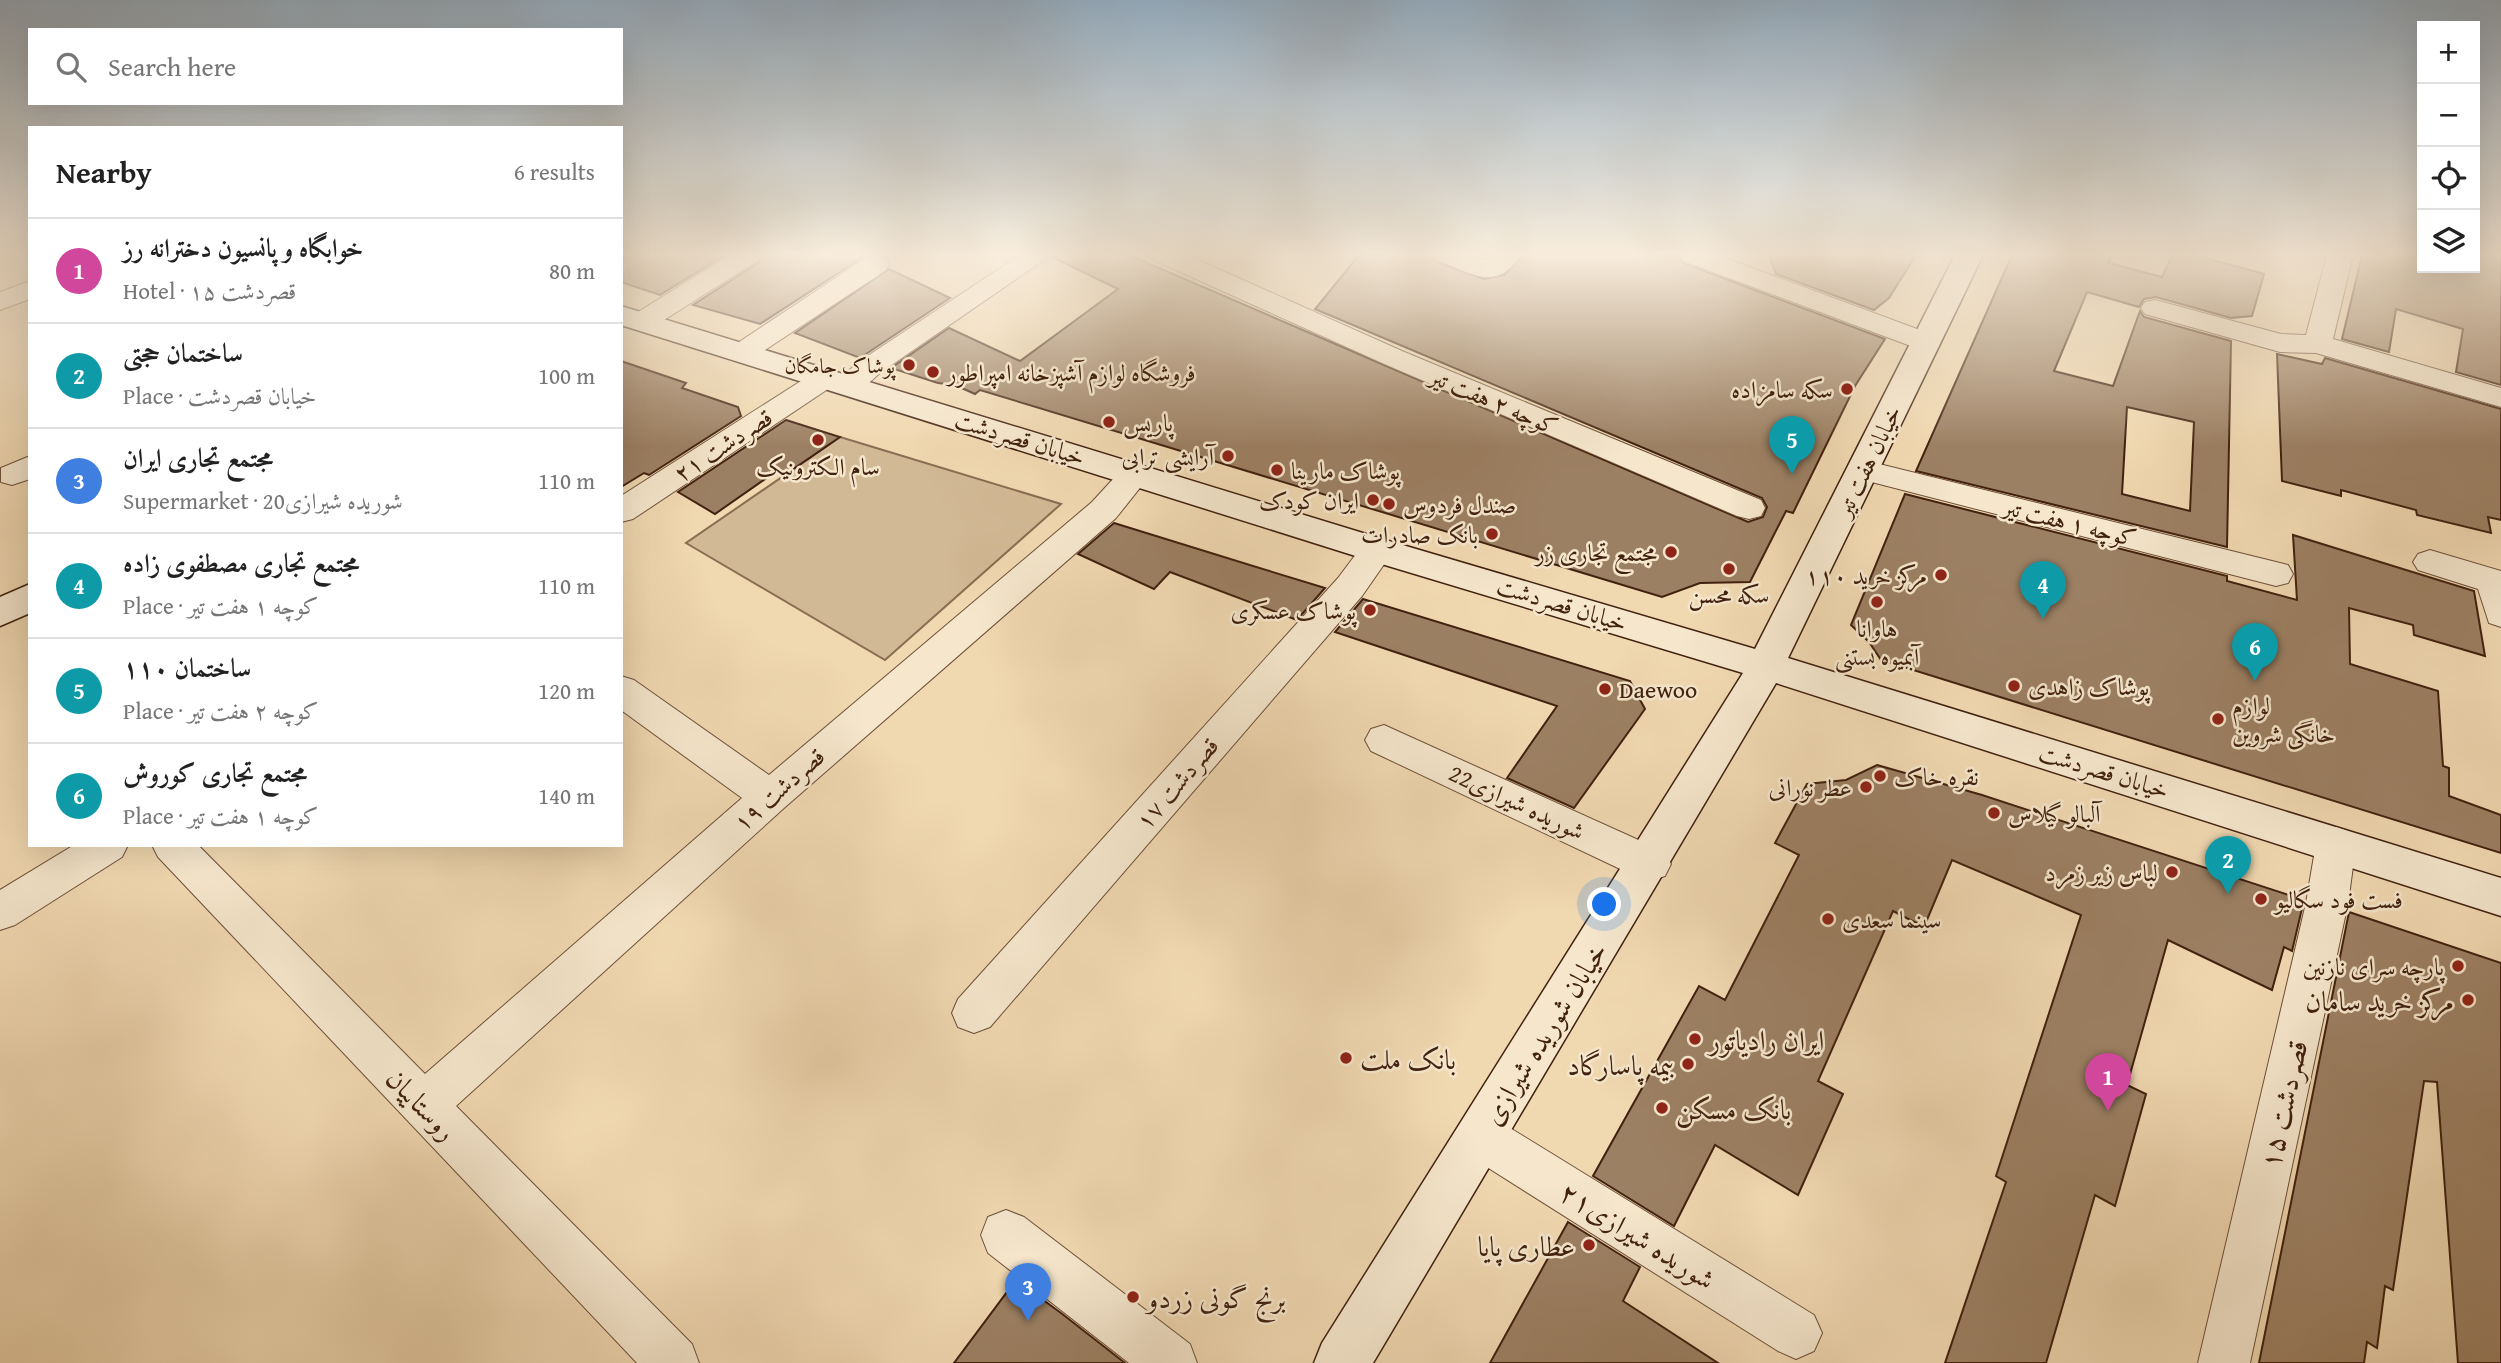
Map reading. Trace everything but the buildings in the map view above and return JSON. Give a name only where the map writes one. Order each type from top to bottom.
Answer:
[{"type":"main road","name":"خیابان قصردشت","points":[[634,319],[1377,550],[1766,667],[2501,897]]},
{"type":"main road","name":"خیابان هفت تیر","points":[[1766,667],[1938,319]]},
{"type":"main road","points":[[0,613],[28,598]]},
{"type":"main road","name":"خیابان شوریده شیرازی","points":[[1342,1363],[1650,864],[1766,667]]},
{"type":"street","points":[[743,352],[793,319]]},
{"type":"street","name":"قصردشت ۲۱","points":[[623,510],[837,382],[870,368],[943,319]]},
{"type":"street","name":"کوچه ۲ هفت تیر","points":[[1307,319],[1749,508]]},
{"type":"street","points":[[1863,319],[1926,342]]},
{"type":"street","points":[[2193,319],[2280,343],[2318,344],[2501,398]]},
{"type":"street","points":[[2318,344],[2324,319]]},
{"type":"street","name":"کوچه ۱ هفت تیر","points":[[1863,470],[2276,574]]},
{"type":"street","name":"قصردشت ۱۹","points":[[424,1105],[770,797],[1104,509],[1135,474]]},
{"type":"street","name":"قصردشت ۱۷","points":[[974,1013],[1350,587],[1377,550]]},
{"type":"street","points":[[2431,562],[2494,581],[2501,614]]},
{"type":"street","points":[[623,691],[770,797]]},
{"type":"street","name":"22شوریده شیرازی","points":[[1384,740],[1650,864]]},
{"type":"street","name":"قصردشت ۱۵","points":[[2224,1363],[2322,929],[2336,844]]},
{"type":"street","points":[[0,912],[105,847]]},
{"type":"street","name":"روستاییان","points":[[174,847],[673,1363]]},
{"type":"street","name":"شوریده شیرازی۲۱","points":[[1480,1136],[1796,1333]]},
{"type":"street","points":[[1006,1236],[1171,1363]]},
{"type":"shaded area","points":[[840,437],[1061,504],[885,660],[686,543]]},
{"type":"place","name":"پوشاک جامگان","points":[[909,365]]},
{"type":"place","name":"فروشگاه لوازم آشپزخانه امپراطور","points":[[933,372]]},
{"type":"place","name":"سکه سامزاده","points":[[1847,389]]},
{"type":"place","name":"پاریس","points":[[1109,422]]},
{"type":"place","name":"سام الکترونیک","points":[[818,440]]},
{"type":"place","name":"آرایشی ترابی","points":[[1228,456]]},
{"type":"place","name":"پوشاک مارینا","points":[[1277,470]]},
{"type":"place","name":"ساختمان ۱۱۰","points":[[1792,474]]},
{"type":"place","name":"ایران کودک","points":[[1373,500]]},
{"type":"place","name":"صندل فردوس","points":[[1389,504]]},
{"type":"place","name":"بانک صادرات","points":[[1492,534]]},
{"type":"place","name":"مجتمع تجاری زر","points":[[1671,552]]},
{"type":"place","name":"سکه محسن","points":[[1729,569]]},
{"type":"place","name":"مرکز خرید ۱۱۰","points":[[1941,575]]},
{"type":"place","name":"هاوانا آبمیوه بستنی","points":[[1877,602]]},
{"type":"place","name":"پوشاک عسکری","points":[[1370,610]]},
{"type":"place","name":"مجتمع تجاری مصطفوی زاده","points":[[2043,619]]},
{"type":"place","name":"مجتمع تجاری کوروش","points":[[2255,681]]},
{"type":"place","name":"پوشاک زاهدی","points":[[2014,686]]},
{"type":"place","name":"Daewoo","points":[[1605,689]]},
{"type":"place","name":"لوازم خانگی شروین","points":[[2218,719]]},
{"type":"place","name":"نقره خاک","points":[[1880,776]]},
{"type":"place","name":"عطر نورانی","points":[[1866,787]]},
{"type":"place","name":"آلبالو گیلاس","points":[[1994,813]]},
{"type":"place","name":"لباس زیر زمرد","points":[[2172,872]]},
{"type":"place","name":"ساختمان حجتی","points":[[2228,894]]},
{"type":"place","name":"فست فود سگالیو","points":[[2261,899]]},
{"type":"place","name":"سینما سعدی","points":[[1828,919]]},
{"type":"place","name":"پارچه سرای نازنین","points":[[2458,966]]},
{"type":"place","name":"مرکز خرید سامان","points":[[2468,1000]]},
{"type":"place","name":"ایران رادیاتور","points":[[1695,1039]]},
{"type":"place","name":"بانک ملت","points":[[1346,1058]]},
{"type":"place","name":"بیمه پاسارگاد","points":[[1688,1064]]},
{"type":"place","name":"بانک مسکن","points":[[1662,1108]]},
{"type":"place","name":"خوابگاه و پانسیون دخترانه رز","points":[[2108,1111]]},
{"type":"place","name":"عطاری پایا","points":[[1589,1245]]},
{"type":"place","name":"برنج گونی زردو","points":[[1133,1297]]},
{"type":"place","name":"مجتمع تجاری ایران","points":[[1028,1321]]}]
